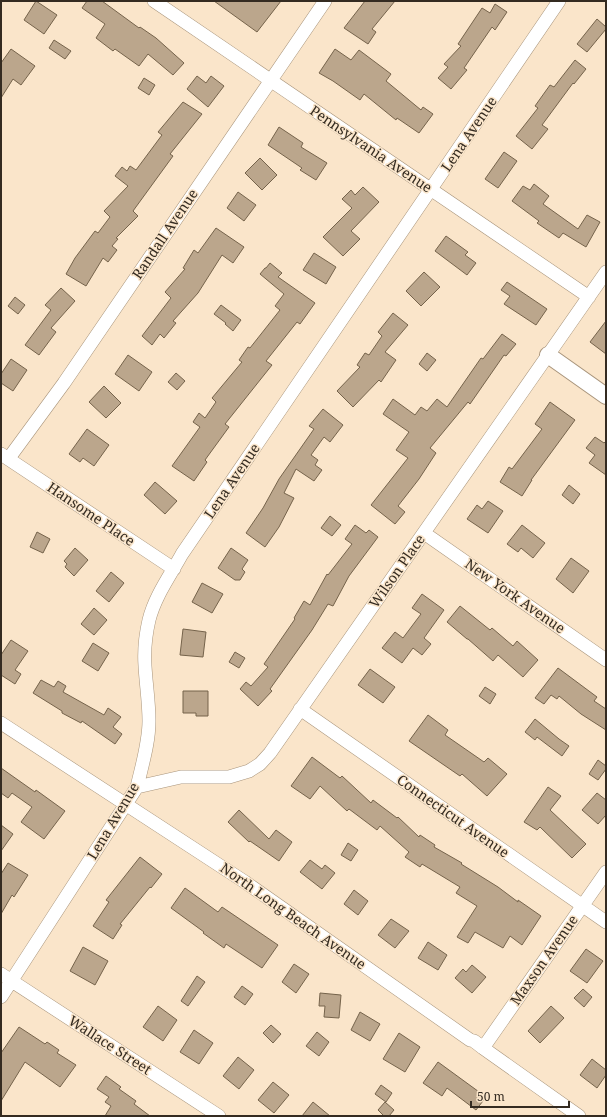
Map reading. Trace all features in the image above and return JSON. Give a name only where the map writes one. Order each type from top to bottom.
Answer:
[{"type":"street","name":"Pennsylvania Avenue","points":[[154,1],[589,297]]},
{"type":"street","name":"Randall Avenue","points":[[5,456],[64,383],[324,1]]},
{"type":"street","name":"Lena Avenue","points":[[1,997],[6,977],[137,787],[146,748],[149,722],[149,696],[145,664],[146,633],[149,619],[157,597],[182,554],[559,1]]},
{"type":"street","name":"Wilson Place","points":[[137,787],[181,777],[229,777],[250,771],[260,764],[270,753],[606,272]]},
{"type":"street","points":[[548,355],[606,396]]},
{"type":"street","name":"Hansome Place","points":[[5,456],[174,569]]},
{"type":"street","name":"New York Avenue","points":[[424,533],[606,660]]},
{"type":"street","name":"Connecticut Avenue","points":[[300,709],[606,922]]},
{"type":"street","name":"North Long Beach Avenue","points":[[1,723],[246,882],[580,1116]]},
{"type":"street","name":"Maxson Avenue","points":[[483,1048],[606,872]]},
{"type":"street","name":"Wallace Street","points":[[6,977],[219,1116]]},
{"type":"building","points":[[36,1],[57,15],[44,34],[24,20]]},
{"type":"building","points":[[87,1],[102,1],[139,28],[140,27],[156,38],[184,63],[173,75],[148,54],[139,66],[115,49],[113,51],[96,38],[105,24],[82,8]]},
{"type":"building","points":[[214,1],[281,1],[257,32]]},
{"type":"building","points":[[365,1],[395,1],[372,29],[376,32],[368,44],[344,28]]},
{"type":"building","points":[[495,4],[507,12],[495,30],[492,27],[464,68],[467,70],[451,89],[438,78],[448,67],[444,64],[461,46],[458,44],[482,8],[490,13]]},
{"type":"building","points":[[597,19],[606,27],[606,29],[587,52],[577,44]]},
{"type":"building","points":[[54,40],[71,51],[65,59],[49,48]]},
{"type":"building","points":[[11,49],[35,66],[21,85],[13,79],[1,98],[1,63]]},
{"type":"building","points":[[335,49],[351,60],[359,50],[391,74],[386,81],[421,110],[423,107],[433,114],[419,133],[397,118],[396,120],[364,94],[360,100],[319,73]]},
{"type":"building","points":[[575,60],[586,69],[574,84],[573,83],[542,125],[548,129],[532,149],[516,136],[538,108],[535,106],[550,85],[554,87]]},
{"type":"building","points":[[197,76],[206,83],[211,76],[224,86],[208,107],[187,89]]},
{"type":"building","points":[[144,78],[155,85],[149,95],[138,88]]},
{"type":"building","points":[[183,102],[202,114],[170,154],[173,156],[133,211],[138,216],[116,238],[118,239],[112,246],[117,250],[108,262],[103,258],[86,286],[66,274],[75,258],[95,231],[98,233],[110,217],[104,211],[128,186],[115,176],[122,167],[127,171],[130,166],[136,170],[162,135],[158,132]]},
{"type":"building","points":[[279,127],[303,143],[301,147],[327,163],[316,180],[300,170],[302,168],[268,145]]},
{"type":"building","points":[[504,152],[517,161],[498,188],[485,179]]},
{"type":"building","points":[[260,158],[277,175],[262,190],[245,173]]},
{"type":"building","points":[[534,184],[549,196],[543,204],[578,229],[587,215],[600,222],[586,247],[563,233],[559,238],[537,223],[539,221],[512,201],[523,186],[530,190]]},
{"type":"building","points":[[363,187],[379,202],[351,231],[360,239],[343,256],[323,237],[352,208],[342,199],[351,190],[355,195]]},
{"type":"building","points":[[238,192],[256,205],[244,221],[227,208]]},
{"type":"building","points":[[216,228],[244,247],[233,263],[222,255],[198,293],[173,321],[176,323],[164,338],[160,334],[152,345],[142,336],[171,298],[165,292],[185,269],[183,268],[194,250],[198,253]]},
{"type":"building","points":[[446,236],[468,252],[465,255],[476,263],[467,275],[435,251]]},
{"type":"building","points":[[314,253],[336,267],[326,284],[303,270]]},
{"type":"building","points":[[270,263],[282,273],[278,277],[315,303],[300,324],[297,322],[266,361],[272,365],[225,424],[229,427],[205,460],[207,462],[194,481],[172,466],[200,427],[193,422],[199,413],[205,418],[216,402],[212,398],[242,362],[239,360],[248,347],[250,348],[280,310],[275,306],[284,294],[260,274]]},
{"type":"building","points":[[424,272],[440,287],[421,306],[406,291]]},
{"type":"building","points":[[507,282],[547,309],[536,325],[504,304],[510,296],[501,290]]},
{"type":"building","points":[[61,288],[75,301],[51,328],[56,332],[39,355],[25,345],[51,310],[45,305]]},
{"type":"building","points":[[15,297],[25,305],[18,314],[8,306]]},
{"type":"building","points":[[221,305],[241,320],[233,331],[225,324],[226,323],[214,314]]},
{"type":"building","points":[[393,313],[408,325],[385,352],[396,360],[381,382],[379,380],[353,407],[337,391],[360,367],[357,365],[365,353],[369,355],[382,336],[378,332]]},
{"type":"building","points":[[606,321],[606,354],[590,342]]},
{"type":"building","points":[[502,334],[516,344],[506,356],[504,355],[470,404],[468,402],[430,448],[436,453],[419,479],[398,506],[405,512],[395,524],[371,505],[408,458],[396,450],[409,432],[383,414],[393,399],[415,415],[421,407],[427,411],[437,399],[447,407],[481,358],[483,359]]},
{"type":"building","points":[[427,353],[436,360],[427,371],[419,364]]},
{"type":"building","points":[[128,355],[152,372],[139,391],[115,374]]},
{"type":"building","points":[[11,359],[27,370],[13,391],[1,383],[1,374]]},
{"type":"building","points":[[176,373],[185,381],[177,390],[168,382]]},
{"type":"building","points":[[104,386],[121,403],[106,418],[89,402]]},
{"type":"building","points":[[550,402],[575,420],[531,480],[522,496],[500,482],[509,467],[512,469],[542,429],[535,424]]},
{"type":"building","points":[[323,409],[343,425],[330,442],[324,437],[311,455],[318,460],[315,465],[322,470],[314,481],[296,469],[284,493],[294,498],[279,527],[265,547],[246,533],[263,508],[279,479],[314,429],[309,426]]},
{"type":"building","points":[[87,429],[109,445],[94,466],[83,458],[80,462],[69,454]]},
{"type":"building","points":[[595,437],[604,443],[606,441],[606,475],[589,463],[595,455],[586,448]]},
{"type":"building","points":[[155,482],[177,501],[165,514],[144,495]]},
{"type":"building","points":[[569,485],[580,494],[573,504],[562,495]]},
{"type":"building","points":[[488,501],[503,511],[488,533],[467,519],[477,505],[482,509]]},
{"type":"building","points":[[330,516],[341,525],[332,536],[321,528]]},
{"type":"building","points":[[355,525],[366,533],[369,530],[378,537],[349,576],[333,606],[328,604],[312,630],[270,689],[272,691],[258,706],[240,689],[246,682],[251,686],[268,667],[264,664],[295,619],[294,618],[304,601],[310,605],[327,574],[328,575],[352,544],[345,539]]},
{"type":"building","points":[[522,525],[545,543],[533,558],[521,548],[518,552],[507,544]]},
{"type":"building","points":[[37,532],[50,539],[43,553],[30,547]]},
{"type":"building","points":[[75,548],[88,560],[74,576],[65,567],[67,564],[64,561]]},
{"type":"building","points":[[231,548],[248,560],[242,569],[245,572],[240,580],[235,580],[218,568]]},
{"type":"building","points":[[571,558],[589,571],[573,593],[556,579]]},
{"type":"building","points":[[111,572],[124,583],[109,602],[96,591]]},
{"type":"building","points":[[202,583],[223,594],[212,613],[192,602]]},
{"type":"building","points":[[422,594],[444,610],[424,638],[431,644],[422,655],[413,648],[402,663],[382,648],[395,632],[403,638],[421,614],[412,608]]},
{"type":"building","points":[[460,606],[490,630],[492,628],[513,646],[517,641],[538,660],[523,677],[498,655],[493,661],[447,622]]},
{"type":"building","points":[[94,608],[107,620],[94,635],[81,624]]},
{"type":"building","points":[[183,629],[206,632],[203,657],[180,655]]},
{"type":"building","points":[[11,640],[28,651],[15,670],[21,674],[15,684],[1,675],[1,655]]},
{"type":"building","points":[[93,643],[109,653],[98,671],[82,661]]},
{"type":"building","points":[[235,652],[245,658],[239,668],[229,662]]},
{"type":"building","points":[[558,668],[597,697],[594,701],[606,709],[606,730],[581,714],[559,696],[557,699],[551,695],[544,704],[535,698]]},
{"type":"building","points":[[370,669],[395,687],[383,703],[358,685]]},
{"type":"building","points":[[41,680],[54,687],[58,681],[66,686],[63,692],[104,715],[108,708],[121,717],[113,727],[122,734],[115,744],[82,721],[81,723],[62,713],[62,711],[33,693]]},
{"type":"building","points":[[485,687],[496,694],[490,704],[479,696]]},
{"type":"building","points":[[183,691],[208,691],[208,716],[196,716],[196,713],[183,713]]},
{"type":"building","points":[[428,715],[448,730],[445,735],[484,762],[488,758],[507,774],[487,796],[462,774],[460,776],[409,741]]},
{"type":"building","points":[[535,719],[569,746],[562,756],[537,737],[535,740],[525,732]]},
{"type":"building","points":[[312,757],[340,778],[342,776],[371,803],[373,800],[397,818],[398,817],[419,837],[420,835],[435,845],[434,847],[462,863],[461,864],[541,916],[522,945],[510,936],[503,948],[475,932],[468,943],[457,937],[477,906],[456,893],[460,887],[422,864],[420,867],[405,857],[409,852],[380,826],[377,830],[349,809],[347,811],[320,786],[310,799],[291,786]]},
{"type":"building","points":[[598,760],[606,766],[606,769],[598,780],[589,774]]},
{"type":"building","points":[[1,768],[35,792],[36,790],[65,811],[44,839],[21,822],[32,807],[12,793],[8,798],[1,793]]},
{"type":"building","points":[[548,787],[561,796],[550,810],[586,844],[572,858],[540,827],[537,830],[524,822]]},
{"type":"building","points":[[597,793],[606,800],[606,815],[598,824],[582,810]]},
{"type":"building","points":[[239,810],[269,839],[276,830],[292,842],[279,861],[250,841],[249,842],[228,822]]},
{"type":"building","points":[[1,825],[13,834],[1,851]]},
{"type":"building","points":[[348,843],[358,850],[351,861],[341,855]]},
{"type":"building","points":[[140,857],[162,874],[120,924],[122,925],[113,939],[93,926],[109,902],[106,900]]},
{"type":"building","points":[[310,860],[322,869],[325,865],[335,873],[322,889],[300,872]]},
{"type":"building","points":[[8,863],[28,875],[14,897],[12,895],[1,914],[1,874]]},
{"type":"building","points":[[185,888],[218,912],[222,907],[278,945],[262,968],[226,944],[224,948],[171,908]]},
{"type":"building","points":[[354,890],[368,901],[358,915],[344,904]]},
{"type":"building","points":[[391,919],[409,931],[395,948],[378,935]]},
{"type":"building","points":[[428,942],[447,955],[438,970],[418,958]]},
{"type":"building","points":[[83,947],[108,961],[95,985],[70,971]]},
{"type":"building","points":[[586,949],[603,961],[587,983],[570,971]]},
{"type":"building","points":[[294,964],[309,974],[296,993],[282,982]]},
{"type":"building","points":[[472,965],[486,977],[472,993],[455,978],[463,969],[466,972]]},
{"type":"building","points":[[197,976],[205,982],[188,1006],[181,1001]]},
{"type":"building","points":[[242,986],[253,994],[245,1005],[234,997]]},
{"type":"building","points":[[583,989],[592,997],[584,1007],[574,998]]},
{"type":"building","points":[[320,993],[341,995],[339,1018],[324,1017],[325,1006],[319,1006]]},
{"type":"building","points":[[158,1006],[177,1020],[163,1041],[143,1027]]},
{"type":"building","points":[[551,1006],[564,1018],[540,1043],[528,1031]]},
{"type":"building","points":[[360,1012],[380,1024],[370,1041],[351,1030]]},
{"type":"building","points":[[271,1025],[281,1034],[273,1043],[263,1033]]},
{"type":"building","points":[[19,1027],[45,1044],[47,1042],[59,1050],[57,1053],[76,1065],[60,1087],[25,1062],[1,1101],[1,1053]]},
{"type":"building","points":[[194,1030],[213,1043],[199,1064],[180,1052]]},
{"type":"building","points":[[317,1032],[329,1042],[319,1056],[306,1046]]},
{"type":"building","points":[[399,1033],[420,1047],[405,1072],[383,1059]]},
{"type":"building","points":[[238,1057],[254,1070],[239,1089],[223,1076]]},
{"type":"building","points":[[592,1059],[606,1070],[606,1075],[597,1088],[580,1075]]},
{"type":"building","points":[[438,1062],[486,1097],[476,1110],[447,1088],[442,1096],[423,1083]]},
{"type":"building","points":[[106,1076],[121,1087],[119,1089],[136,1101],[134,1104],[150,1116],[105,1116],[111,1106],[105,1102],[109,1097],[97,1089]]},
{"type":"building","points":[[273,1082],[289,1095],[274,1113],[258,1100]]},
{"type":"building","points":[[381,1085],[392,1093],[386,1102],[375,1094]]},
{"type":"building","points":[[313,1102],[330,1116],[302,1116]]},
{"type":"building","points":[[385,1102],[394,1110],[389,1116],[384,1116],[378,1110]]}]
